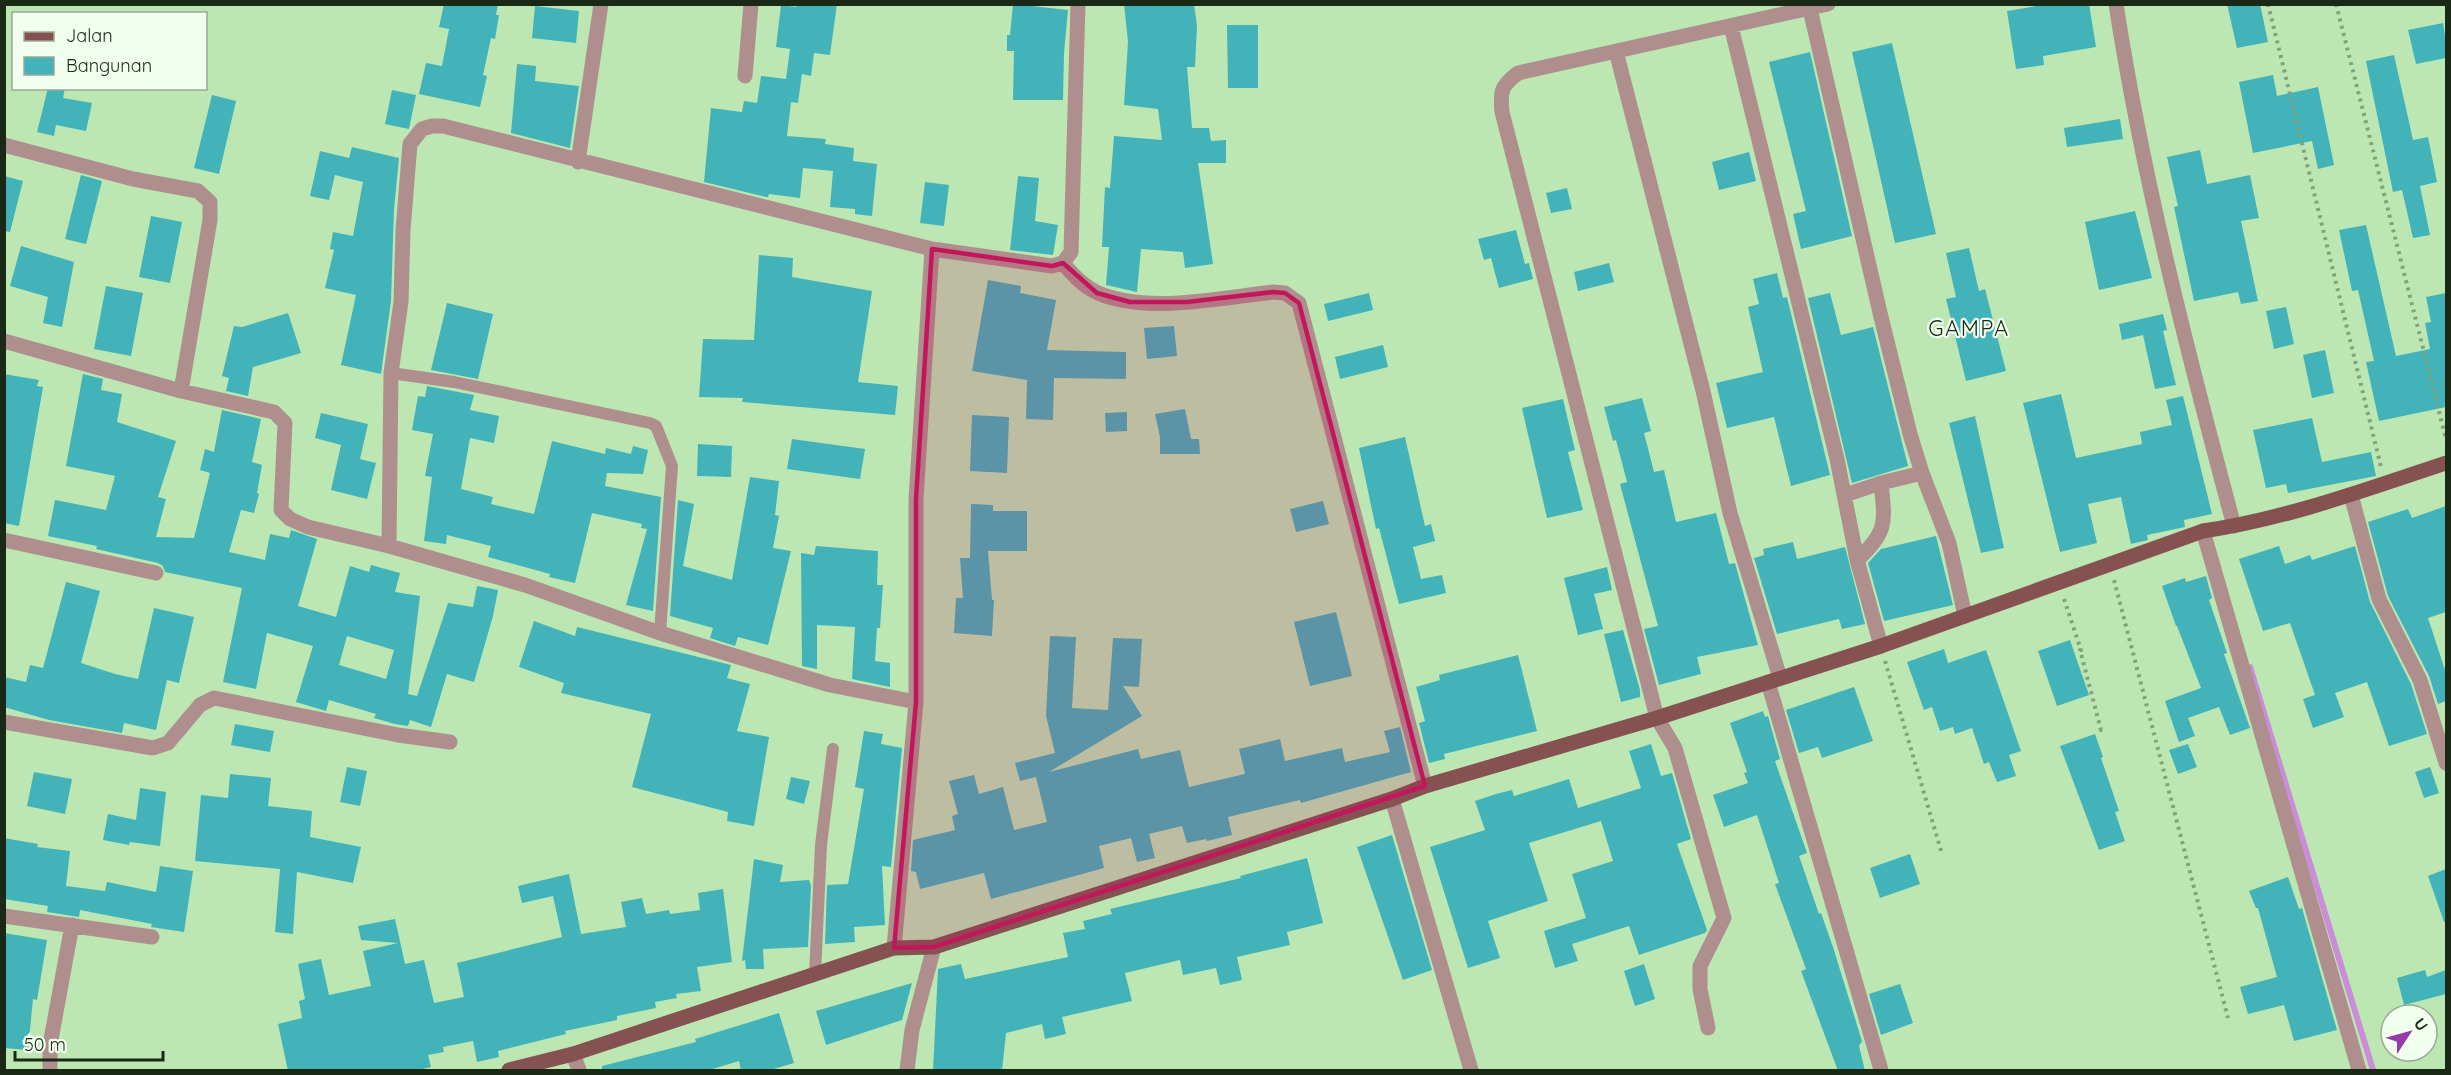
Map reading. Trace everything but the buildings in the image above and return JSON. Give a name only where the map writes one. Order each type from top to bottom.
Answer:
[{"type":"main road","points":[[510,1071],[573,1054],[894,948],[934,946],[1392,799],[1425,786],[1657,718],[1881,646],[2203,531],[2234,526],[2351,495],[2446,463]]},
{"type":"street","points":[[578,162],[601,4]]},
{"type":"street","points":[[745,76],[751,4]]},
{"type":"street","points":[[388,546],[391,373],[401,302],[403,230],[410,144],[422,129],[443,126],[578,162],[932,249],[1052,266],[1063,263],[1071,252],[1078,4]]},
{"type":"street","points":[[1708,1028],[1700,989],[1700,966],[1724,918],[1675,748],[1657,718],[1502,112],[1501,96],[1505,83],[1518,73],[1828,4]]},
{"type":"street","points":[[2116,4],[2129,90],[2180,318],[2234,526]]},
{"type":"street","points":[[1810,9],[1910,434],[1922,473],[1949,543],[1965,616]]},
{"type":"street","points":[[1731,26],[1845,495],[1857,560],[1881,646]]},
{"type":"street","points":[[1616,51],[1703,391],[1730,513],[1881,1071]]},
{"type":"street","points":[[4,145],[132,179],[198,191],[208,198],[211,210],[181,391]]},
{"type":"street","points":[[894,948],[916,702],[916,499],[932,249]]},
{"type":"street","points":[[1063,263],[1079,281],[1097,292],[1130,302],[1186,302],[1274,292],[1285,293],[1299,303],[1425,786]]},
{"type":"street","points":[[4,341],[181,391],[280,415],[285,423],[281,510],[290,519],[308,527],[388,546],[525,585],[660,633],[830,685],[916,702]]},
{"type":"street","points":[[1845,495],[1922,473]]},
{"type":"street","points":[[1857,560],[1875,544],[1885,520],[1881,483]]},
{"type":"street","points":[[2351,495],[2379,599],[2418,673],[2446,763]]},
{"type":"street","points":[[2203,531],[2360,1071]]},
{"type":"street","points":[[4,540],[156,573]]},
{"type":"street","points":[[4,722],[153,748],[168,743],[200,705],[214,698],[398,735],[450,742]]},
{"type":"street","points":[[1392,799],[1471,1071]]},
{"type":"street","points":[[4,916],[152,937]]},
{"type":"street","points":[[50,1071],[50,1045],[72,925]]},
{"type":"street","points":[[907,1071],[912,1030],[934,946]]},
{"type":"street","points":[[573,1054],[579,1071]]},
{"type":"lane","points":[[391,373],[454,382],[656,426],[672,466],[660,633]]},
{"type":"lane","points":[[815,974],[821,845],[833,749]]},
{"type":"path","points":[[2268,4],[2385,484]]},
{"type":"path","points":[[2336,4],[2446,439]]},
{"type":"path","points":[[2110,565],[2228,1018]]},
{"type":"path","points":[[2058,584],[2081,650],[2102,729]]},
{"type":"path","points":[[1881,646],[1942,854]]},
{"type":"highlighted area","points":[[932,249],[1052,266],[1063,263],[1097,293],[1130,302],[1187,302],[1273,292],[1285,293],[1299,303],[1425,786],[934,947],[894,948],[916,702],[916,499]]},
{"type":"waterway","points":[[2250,667],[2373,1070]]},
{"type":"district","name":"GAMPA","points":[[1969,328]]}]
